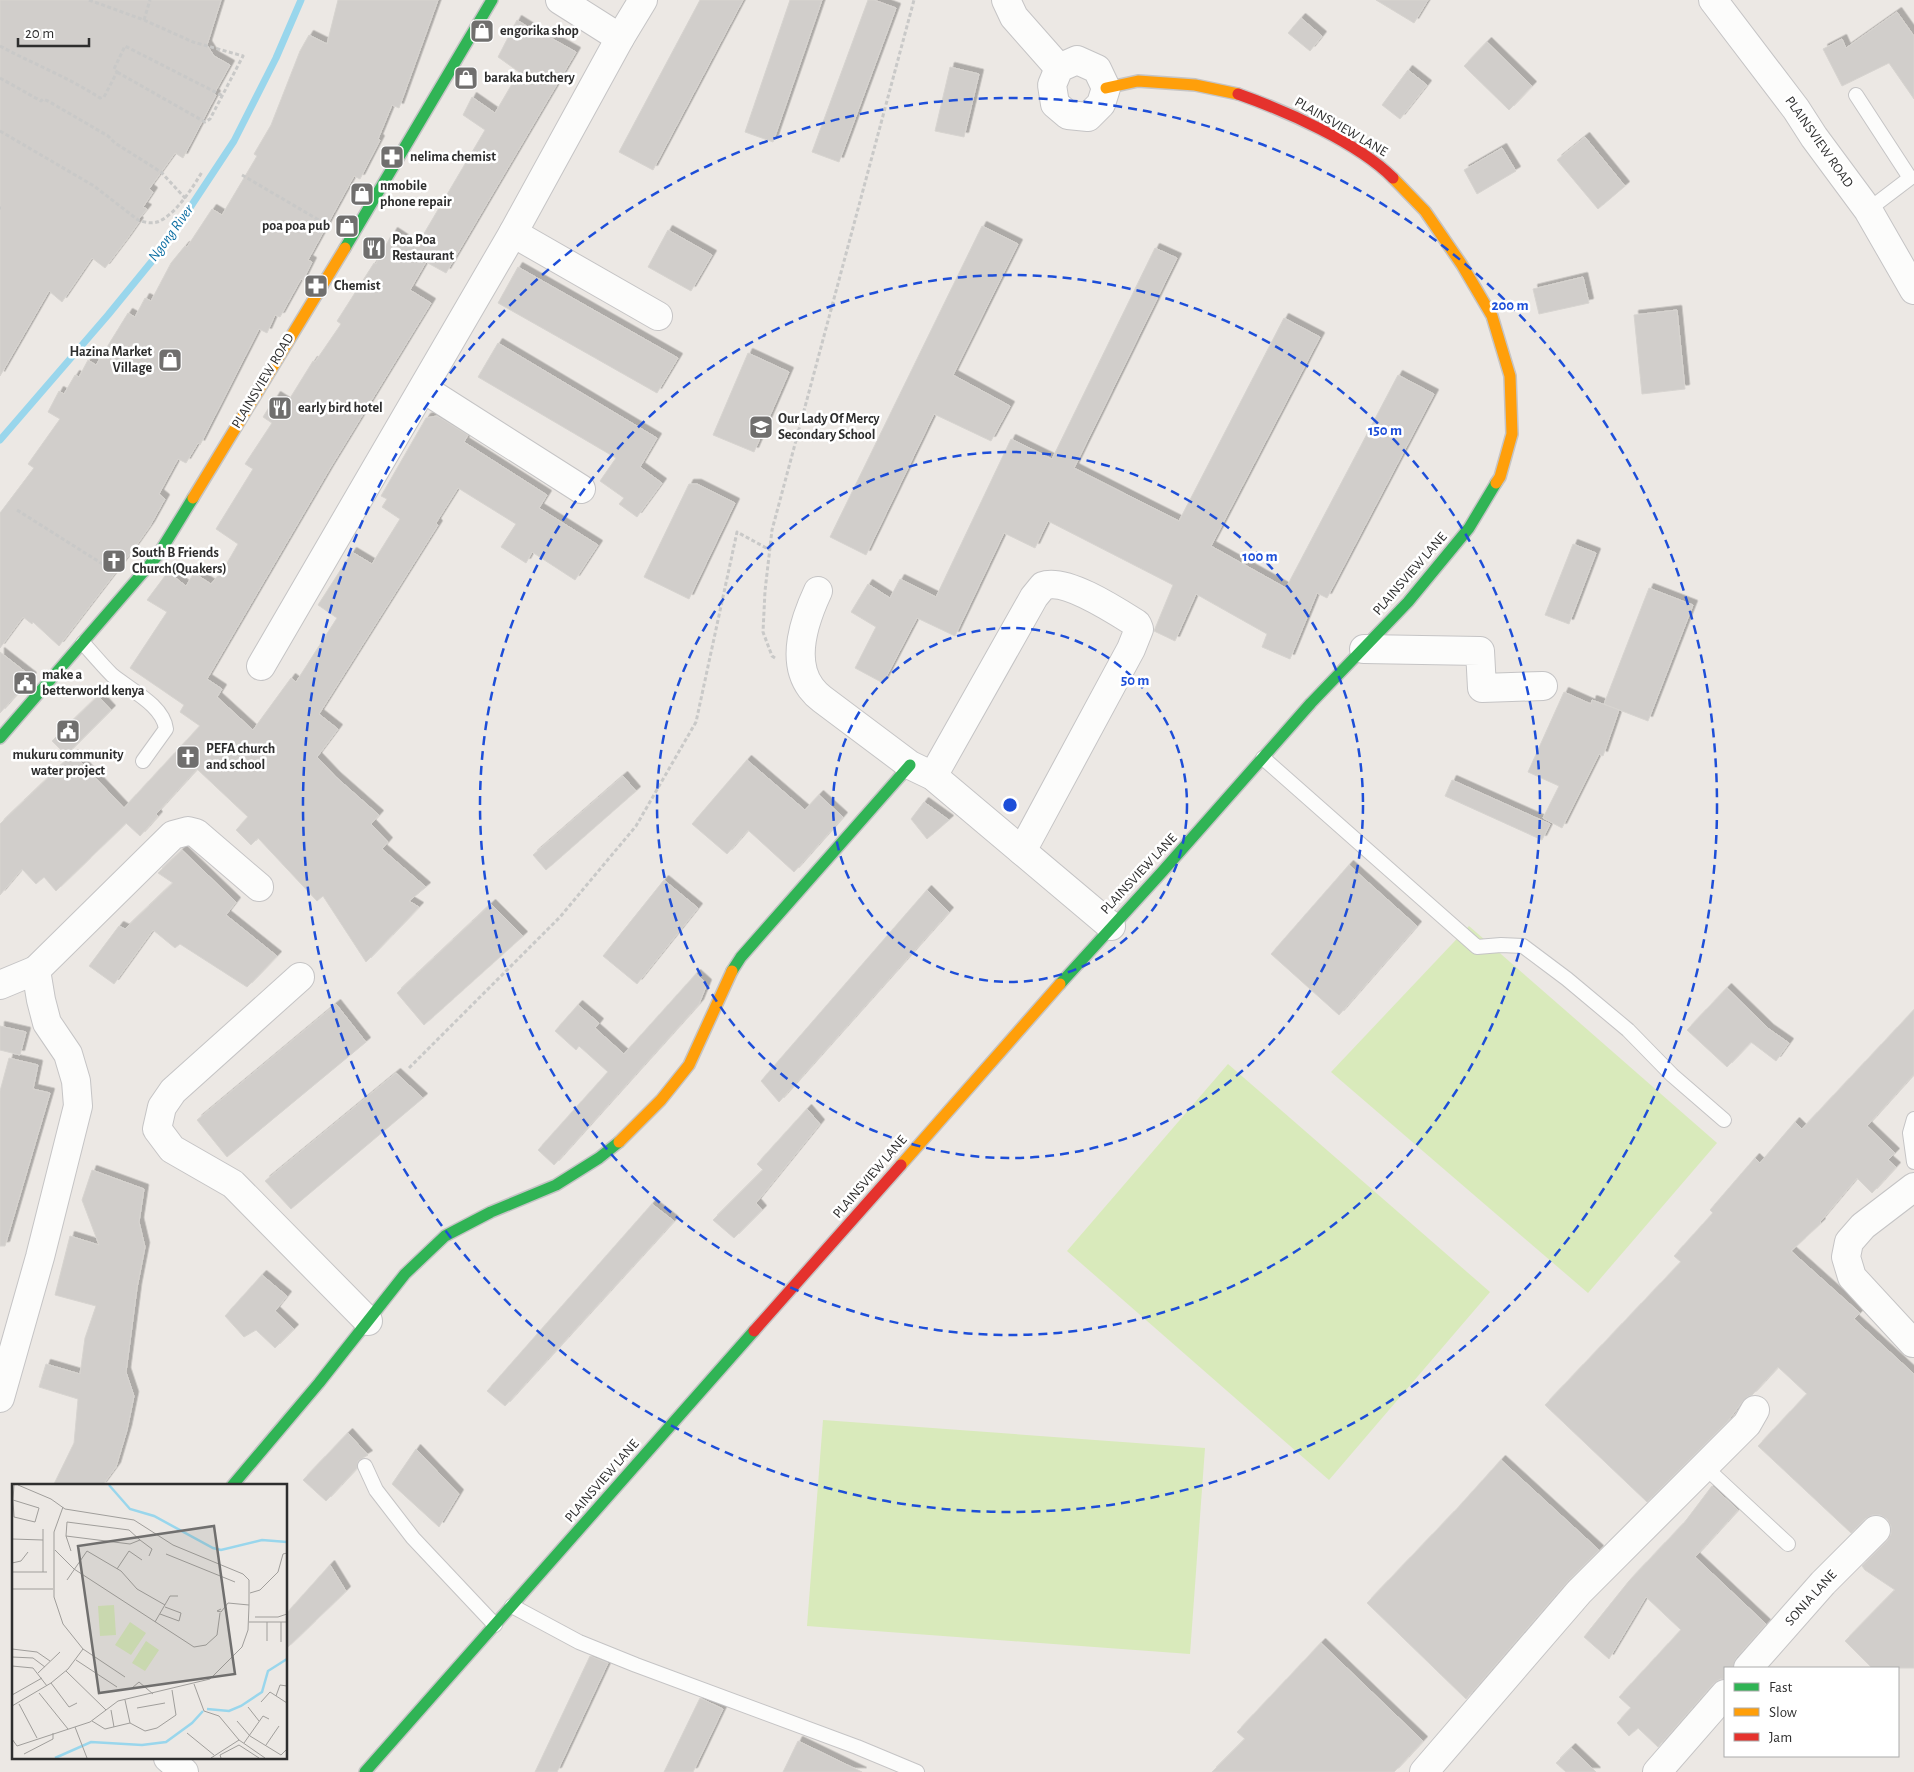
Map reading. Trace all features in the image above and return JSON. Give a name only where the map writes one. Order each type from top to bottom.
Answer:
[{"type":"street","name":"PLAINSVIEW ROAD","points":[[0,738],[158,555],[352,237],[492,0]]},
{"type":"street","points":[[560,0],[620,38]]},
{"type":"street","points":[[261,666],[424,389],[643,0]]},
{"type":"street","points":[[1006,0],[1014,17],[1060,68]]},
{"type":"street","name":"PLAINSVIEW ROAD","points":[[1713,0],[1781,88],[1868,210],[1914,290]]},
{"type":"street","points":[[1077,60],[1097,69],[1106,88],[1101,104],[1088,117],[1068,115],[1055,104],[1052,85],[1060,68],[1077,60]]},
{"type":"street","name":"PLAINSVIEW LANE","points":[[365,1772],[1110,926],[1162,872],[1311,703],[1408,602],[1469,528],[1500,477],[1512,434],[1510,376],[1492,316],[1462,265],[1425,211],[1380,165],[1276,107],[1232,92],[1195,84],[1138,81],[1106,88]]},
{"type":"street","points":[[513,233],[658,316]]},
{"type":"street","points":[[424,389],[581,489]]},
{"type":"street","points":[[234,1484],[319,1383],[405,1274],[445,1236],[490,1212],[556,1185],[599,1158],[626,1136],[661,1100],[689,1065],[728,976],[741,958],[921,771],[1034,597],[1043,586],[1057,584],[1073,589],[1137,624],[1139,629],[1131,649],[1022,851]]},
{"type":"street","points":[[818,591],[809,611],[801,644],[803,672],[810,687],[822,699],[921,771],[1022,851],[1110,926]]},
{"type":"street","points":[[1364,649],[1480,651],[1482,688],[1543,686]]},
{"type":"street","points":[[0,985],[36,970],[173,835],[188,830],[196,832],[259,887]]},
{"type":"street","points":[[0,1398],[40,1258],[78,1106],[76,1081],[68,1054],[47,1023],[36,970]]},
{"type":"street","points":[[300,977],[173,1091],[162,1107],[157,1129],[172,1149],[233,1184],[368,1321]]},
{"type":"street","points":[[1913,1343],[1852,1277],[1846,1257],[1849,1242],[1862,1226],[1914,1187]]},
{"type":"street","points":[[1424,1772],[1579,1592],[1747,1424],[1755,1410]]},
{"type":"street","name":"SONIA LANE","points":[[1749,1667],[1823,1583],[1876,1530]]},
{"type":"street","points":[[1657,1772],[1724,1695]]},
{"type":"street","points":[[170,1760],[184,1772]]},
{"type":"lane","points":[[1856,95],[1912,181],[1868,210]]},
{"type":"lane","points":[[83,643],[111,674],[152,706],[165,720],[166,729],[143,761]]},
{"type":"lane","points":[[1263,758],[1477,947],[1523,946],[1567,979],[1628,1030],[1672,1074],[1724,1120]]},
{"type":"lane","points":[[1914,1119],[1910,1133],[1914,1162]]},
{"type":"lane","points":[[365,1466],[376,1490],[413,1538],[495,1625]]},
{"type":"lane","points":[[1705,1467],[1788,1544]]},
{"type":"lane","points":[[512,1606],[579,1642],[857,1747],[917,1772]]},
{"type":"path","points":[[89,0],[144,20],[193,42],[243,56],[223,96],[210,119],[205,122],[114,68],[125,46],[223,96]]},
{"type":"path","points":[[144,20],[150,0]]},
{"type":"path","points":[[779,662],[772,656],[763,632],[765,591],[772,530],[914,0]]},
{"type":"path","points":[[0,46],[28,62],[46,68],[100,98],[104,97],[118,72]]},
{"type":"path","points":[[0,78],[41,101],[44,99],[48,101],[108,136],[115,143],[161,172],[186,199]]},
{"type":"path","points":[[0,130],[94,186],[138,220],[150,223],[158,222],[186,199],[202,172]]},
{"type":"path","points":[[242,175],[331,227],[352,237]]},
{"type":"path","points":[[17,510],[134,583]]},
{"type":"path","points":[[408,1068],[560,917],[636,826],[696,722],[737,532],[770,550]]},
{"type":"green space","points":[[1469,926],[1717,1143],[1588,1293],[1331,1072]]},
{"type":"green space","points":[[1228,1064],[1490,1292],[1329,1480],[1067,1251]]},
{"type":"green space","points":[[823,1420],[1205,1448],[1190,1654],[807,1626]]},
{"type":"building","points":[[0,0],[221,0],[207,45],[214,56],[230,65],[183,158],[175,153],[149,189],[153,192],[143,207],[147,209],[137,221],[139,222],[127,239],[105,268],[92,258],[62,302],[49,291],[0,376]]},
{"type":"building","name":"Hazina Market Village","points":[[338,0],[438,0],[399,108],[392,105],[378,139],[380,140],[360,179],[354,176],[308,260],[312,262],[303,280],[301,279],[280,317],[275,315],[267,333],[259,329],[200,445],[198,443],[186,463],[178,459],[159,494],[165,499],[136,546],[59,646],[33,622],[32,624],[23,617],[0,648],[0,513],[34,468],[28,464],[60,419],[48,412],[59,391],[64,394],[75,375],[79,377],[88,360],[96,365],[128,313],[135,317],[145,298],[151,301],[171,263],[185,246],[187,247],[212,209],[222,215],[257,156],[254,154],[271,125],[300,51],[309,35],[327,44]]},
{"type":"building","points":[[700,0],[743,0],[653,170],[619,152]]},
{"type":"building","points":[[790,0],[822,0],[773,142],[745,132]]},
{"type":"building","points":[[868,0],[874,0],[896,8],[839,162],[812,152]]},
{"type":"building","points":[[1376,0],[1428,0],[1414,23]]},
{"type":"building","points":[[1897,12],[1914,36],[1914,99],[1889,63],[1842,86],[1823,49],[1842,39],[1846,48]]},
{"type":"building","points":[[1301,18],[1322,36],[1310,51],[1288,33]]},
{"type":"building","points":[[517,20],[541,35],[542,33],[576,52],[446,273],[426,262],[410,290],[431,303],[329,470],[207,679],[222,689],[217,697],[253,730],[291,678],[296,682],[337,618],[318,605],[352,552],[372,564],[400,519],[382,507],[387,499],[381,496],[426,418],[437,416],[468,435],[464,442],[547,495],[539,508],[598,545],[575,580],[532,552],[526,563],[501,547],[516,524],[458,488],[436,523],[438,525],[319,714],[338,729],[317,757],[336,777],[379,815],[371,824],[388,842],[382,849],[426,887],[409,901],[419,907],[366,962],[323,896],[317,901],[258,838],[251,845],[236,830],[248,817],[197,769],[156,814],[158,816],[140,836],[126,823],[56,891],[44,877],[36,884],[22,869],[0,895],[0,824],[73,754],[124,808],[200,726],[180,712],[184,705],[130,668],[167,612],[147,600],[168,572],[186,586],[194,573],[211,584],[223,570],[238,544],[216,529],[253,469],[245,464],[272,423],[263,417],[276,396],[287,403],[313,361],[315,362],[341,324],[337,321],[374,263],[376,264],[393,232],[416,247],[485,130],[463,115],[472,97],[495,113],[519,72],[498,57]]},
{"type":"building","points":[[1487,42],[1532,86],[1509,110],[1464,66]]},
{"type":"building","points":[[950,67],[979,74],[964,137],[935,131]]},
{"type":"building","points":[[1408,70],[1427,85],[1400,119],[1382,105]]},
{"type":"building","points":[[1585,137],[1625,186],[1598,209],[1557,160]]},
{"type":"building","points":[[1502,148],[1516,171],[1477,194],[1464,170]]},
{"type":"building","points":[[982,226],[1018,244],[953,375],[1010,406],[991,441],[934,414],[866,555],[830,537]]},
{"type":"building","points":[[668,230],[712,255],[691,291],[648,267]]},
{"type":"building","points":[[1155,248],[1177,258],[1074,468],[1179,521],[1284,318],[1320,337],[1211,546],[1286,588],[1398,375],[1434,394],[1327,598],[1317,593],[1290,659],[1262,647],[1267,634],[1196,594],[1175,641],[1154,631],[1173,585],[1048,521],[1035,548],[1004,533],[955,636],[917,618],[883,683],[855,668],[876,627],[851,612],[868,584],[890,598],[900,579],[936,597],[1011,439],[1052,459]]},
{"type":"building","points":[[518,267],[678,358],[657,393],[498,303]]},
{"type":"building","points":[[1583,277],[1589,303],[1539,314],[1533,289]]},
{"type":"building","points":[[1677,310],[1685,389],[1642,394],[1634,315]]},
{"type":"building","points":[[498,343],[657,438],[640,467],[662,483],[637,517],[619,504],[624,498],[600,481],[616,458],[478,377]]},
{"type":"building","points":[[748,353],[789,372],[754,452],[713,435]]},
{"type":"building","points":[[689,484],[697,484],[735,503],[689,599],[644,577]]},
{"type":"building","points":[[1573,544],[1596,553],[1569,624],[1545,615]]},
{"type":"building","points":[[1649,588],[1693,605],[1648,721],[1604,704]]},
{"type":"building","points":[[0,652],[32,677],[0,713]]},
{"type":"building","points":[[1564,692],[1591,704],[1592,700],[1619,710],[1603,756],[1599,754],[1562,828],[1543,818],[1559,786],[1528,772]]},
{"type":"building","points":[[98,696],[111,710],[66,755],[52,741]]},
{"type":"building","points":[[747,760],[805,810],[819,795],[843,817],[794,872],[748,830],[727,854],[692,824]]},
{"type":"building","points":[[623,776],[636,791],[546,870],[533,855]]},
{"type":"building","points":[[1452,780],[1550,824],[1542,840],[1445,796]]},
{"type":"building","points":[[924,802],[949,820],[927,839],[911,819]]},
{"type":"building","points":[[182,850],[236,902],[226,915],[277,956],[247,987],[180,944],[175,948],[153,930],[114,984],[89,966],[119,926],[125,929],[173,883],[158,873]]},
{"type":"building","points":[[1349,865],[1417,926],[1339,1015],[1271,954]]},
{"type":"building","points":[[664,880],[698,908],[637,984],[603,956]]},
{"type":"building","points":[[927,890],[949,912],[779,1102],[761,1081]]},
{"type":"building","points":[[491,904],[523,936],[424,1025],[397,993]]},
{"type":"building","points":[[696,974],[707,984],[699,1004],[554,1165],[538,1150],[608,1072],[579,1046],[576,1050],[555,1031],[578,1005],[599,1023],[595,1028],[624,1054]]},
{"type":"building","points":[[1727,988],[1769,1029],[1789,1043],[1776,1061],[1751,1042],[1727,1067],[1687,1030]]},
{"type":"building","points":[[336,1004],[366,1042],[227,1157],[197,1120]]},
{"type":"building","points":[[1914,1010],[1914,1074],[1867,1126],[1895,1153],[1888,1160],[1896,1167],[1872,1193],[1857,1178],[1821,1223],[1791,1251],[1860,1313],[1854,1319],[1914,1374],[1914,1668],[1871,1667],[1845,1641],[1895,1590],[1862,1566],[1887,1541],[1891,1534],[1891,1526],[1887,1519],[1880,1515],[1872,1515],[1865,1519],[1851,1533],[1758,1446],[1807,1394],[1778,1367],[1752,1395],[1742,1402],[1727,1422],[1647,1502],[1545,1405],[1681,1262],[1674,1256],[1713,1213],[1710,1210],[1755,1158],[1760,1163],[1795,1122],[1802,1129]]},
{"type":"building","points":[[0,1026],[26,1032],[20,1055],[0,1050]]},
{"type":"building","points":[[9,1058],[38,1065],[33,1089],[50,1093],[5,1246],[0,1246],[0,1091]]},
{"type":"building","points":[[396,1073],[423,1098],[291,1209],[265,1181]]},
{"type":"building","points":[[807,1109],[820,1124],[756,1203],[762,1210],[734,1238],[713,1220],[763,1170],[757,1164]]},
{"type":"building","points":[[92,1170],[144,1189],[139,1222],[145,1247],[137,1288],[126,1372],[134,1396],[127,1430],[116,1467],[103,1484],[54,1484],[74,1443],[78,1399],[39,1387],[46,1364],[80,1374],[85,1338],[96,1306],[55,1295],[70,1236],[99,1245],[82,1200]]},
{"type":"building","points":[[652,1204],[674,1221],[505,1406],[487,1391]]},
{"type":"building","points":[[262,1275],[287,1296],[275,1311],[294,1329],[275,1348],[256,1330],[244,1337],[225,1316]]},
{"type":"building","points":[[348,1433],[368,1455],[358,1461],[357,1468],[326,1501],[303,1480]]},
{"type":"building","points":[[416,1449],[459,1494],[439,1527],[392,1484]]},
{"type":"building","points":[[1501,1460],[1599,1550],[1567,1582],[1466,1699],[1367,1603]]},
{"type":"building","points":[[1712,1486],[1738,1510],[1695,1557],[1766,1624],[1736,1658],[1733,1667],[1724,1667],[1724,1679],[1720,1679],[1713,1684],[1658,1747],[1638,1728],[1629,1736],[1617,1723],[1631,1708],[1619,1697],[1681,1630],[1646,1597],[1609,1659],[1584,1637],[1629,1581],[1684,1523]]},
{"type":"building","points":[[330,1565],[346,1591],[288,1647],[288,1612]]},
{"type":"building","points":[[1321,1643],[1423,1741],[1394,1772],[1212,1772],[1245,1739],[1237,1732]]},
{"type":"building","points":[[590,1656],[608,1663],[557,1772],[535,1772]]},
{"type":"building","points":[[700,1698],[723,1709],[693,1772],[664,1772]]},
{"type":"building","points":[[798,1741],[862,1772],[783,1772]]},
{"type":"building","points":[[1571,1748],[1596,1772],[1566,1772],[1556,1763]]},
{"type":"waterway","name":"Ngong River","points":[[0,440],[108,315],[166,244],[234,141],[276,58],[301,0]]},
{"type":"traffic: fast","points":[[345,248],[492,0]]},
{"type":"traffic: fast","points":[[1060,984],[1311,703],[1408,602],[1469,528],[1496,483]]},
{"type":"traffic: fast","points":[[0,738],[158,555],[193,498]]},
{"type":"traffic: fast","points":[[732,971],[741,957],[910,765]]},
{"type":"traffic: fast","points":[[234,1484],[319,1383],[405,1274],[445,1236],[491,1212],[556,1185],[599,1158],[619,1142]]},
{"type":"traffic: fast","points":[[365,1772],[754,1331]]},
{"type":"traffic: slow","points":[[1106,88],[1138,81],[1195,85],[1238,94]]},
{"type":"traffic: slow","points":[[1393,178],[1425,211],[1462,265],[1492,316],[1510,376],[1512,434],[1500,477],[1496,483]]},
{"type":"traffic: slow","points":[[193,498],[345,248]]},
{"type":"traffic: slow","points":[[619,1142],[661,1100],[689,1065],[732,971]]},
{"type":"traffic: slow","points":[[901,1165],[1060,984]]},
{"type":"traffic: jam","points":[[1238,94],[1277,109],[1341,140],[1378,165],[1393,178]]},
{"type":"traffic: jam","points":[[754,1331],[901,1165]]},
{"type":"place","name":"engorika shop","points":[[482,31]]},
{"type":"place","name":"baraka butchery","points":[[466,78]]},
{"type":"place","name":"nelima chemist","points":[[392,157]]},
{"type":"place","name":"nmobile phone repair","points":[[362,194]]},
{"type":"place","name":"poa poa pub","points":[[347,226]]},
{"type":"place","name":"Poa Poa Restaurant","points":[[374,248]]},
{"type":"place","name":"Chemist","points":[[316,286]]},
{"type":"place","name":"Hazina Market Village","points":[[170,360]]},
{"type":"place","name":"early bird hotel","points":[[280,408]]},
{"type":"place","name":"Our Lady Of Mercy Secondary School","points":[[761,427]]},
{"type":"place","name":"South B Friends Church(Quakers)","points":[[114,561]]},
{"type":"place","name":"make a betterworld kenya","points":[[25,683]]},
{"type":"place","name":"mukuru community water project","points":[[68,731]]},
{"type":"place","name":"PEFA church and school","points":[[188,757]]}]
